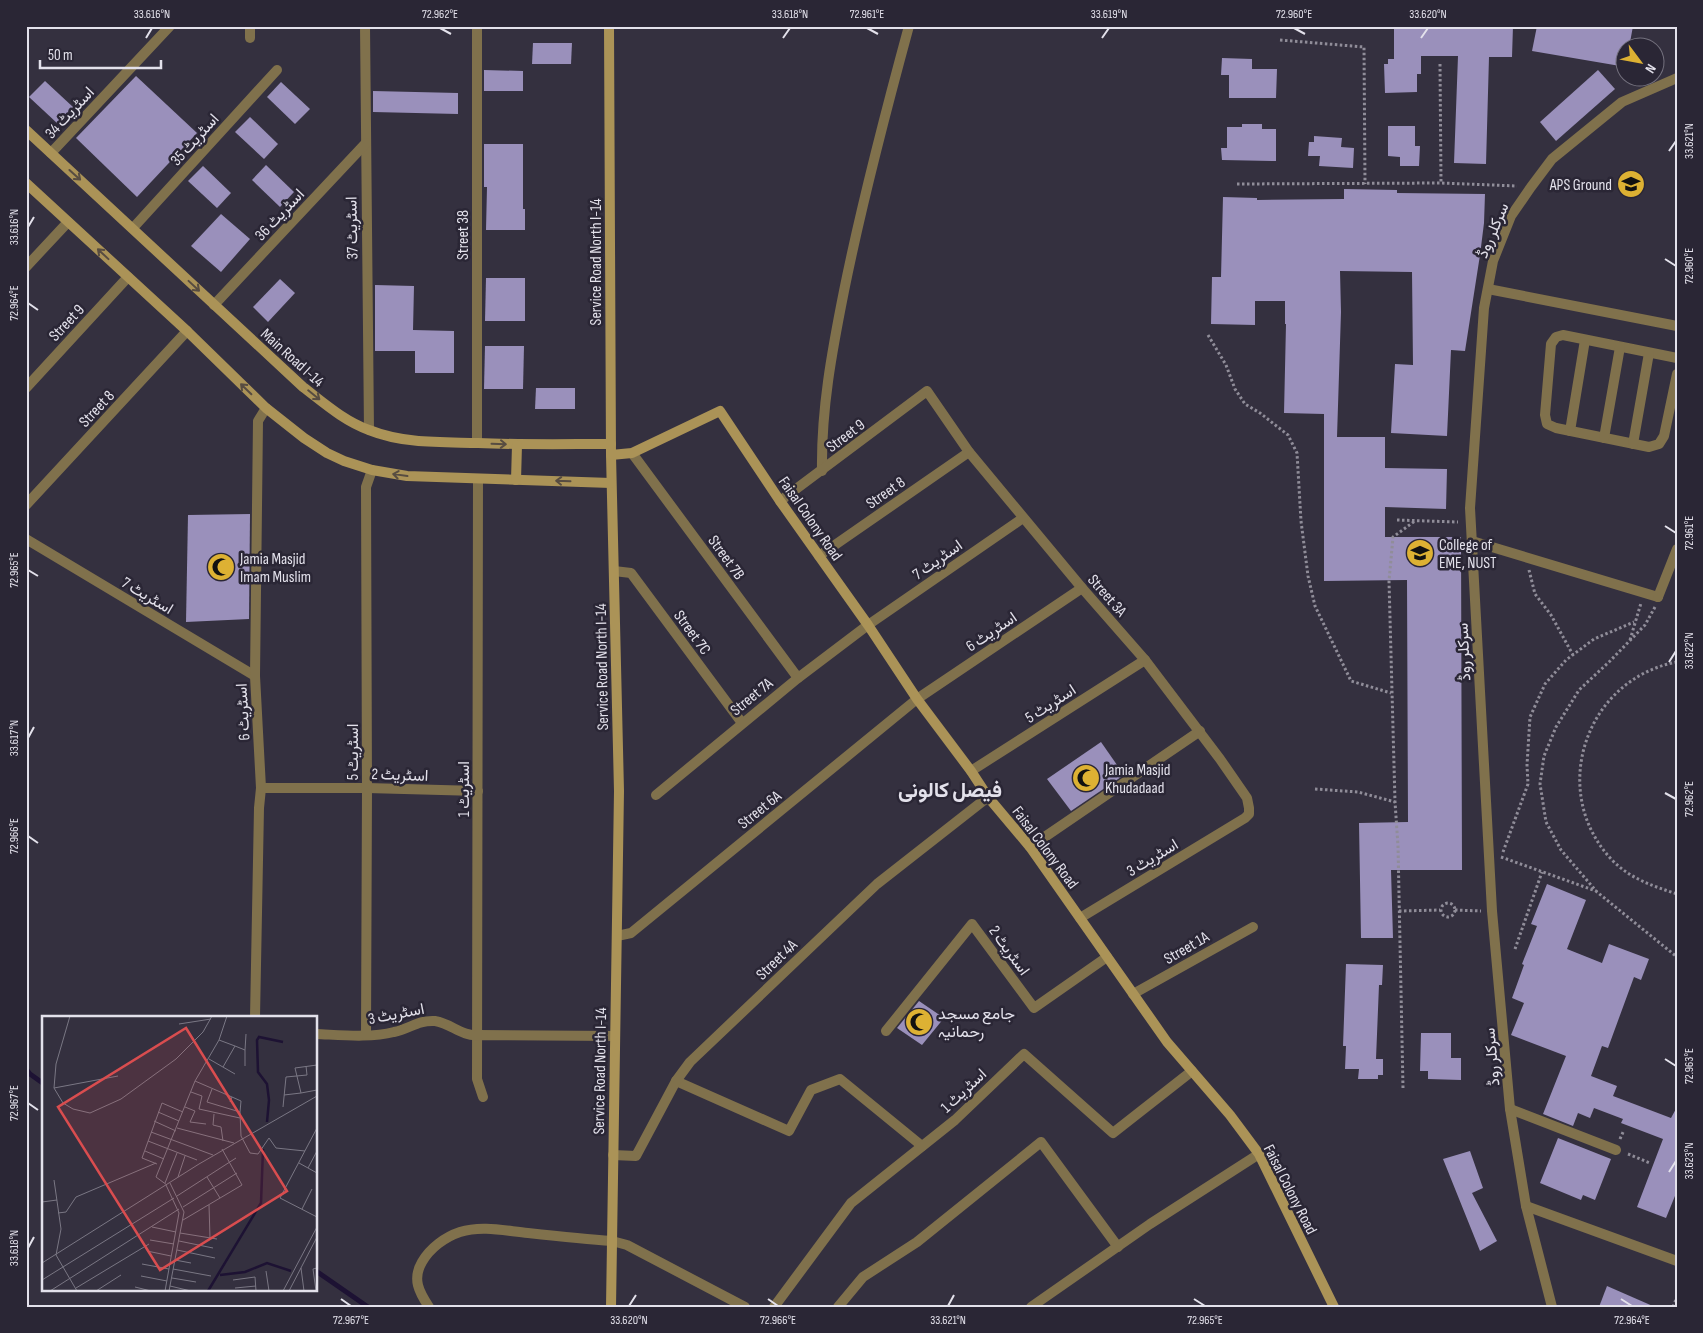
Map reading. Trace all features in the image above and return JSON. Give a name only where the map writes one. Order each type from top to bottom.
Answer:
[{"type":"main road","name":"Service Road North I-14","points":[[610,26],[611,483],[619,791],[611,1307]]},
{"type":"main road","name":"Main Road I-14","points":[[26,130],[214,305],[310,392],[340,416],[369,430],[388,436],[426,442],[517,445],[611,444]]},
{"type":"main road","points":[[26,183],[187,331],[266,408],[304,438],[327,453],[372,470],[407,476],[611,483]]},
{"type":"main road","name":"Faisal Colony Road","points":[[611,455],[632,453],[720,411],[917,699],[988,797],[1030,847],[1167,1042],[1230,1115],[1259,1154],[1334,1307]]},
{"type":"main road","points":[[516,480],[517,445]]},
{"type":"street","name":"اسٹریٹ 34","points":[[51,153],[170,26]]},
{"type":"street","points":[[250,26],[250,38]]},
{"type":"street","name":"اسٹریٹ 37","points":[[365,26],[369,430]]},
{"type":"street","name":"Street 38","points":[[477,26],[477,443]]},
{"type":"street","points":[[822,471],[822,424],[831,353],[854,242],[909,26]]},
{"type":"street","name":"اسٹریٹ 35","points":[[133,228],[277,70]]},
{"type":"street","name":"سرکلر روڈ","points":[[1552,1307],[1526,1206],[1510,1108],[1492,911],[1470,508],[1483,318],[1493,261],[1511,216],[1552,160],[1622,102],[1677,78]]},
{"type":"street","name":"اسٹریٹ 36","points":[[214,305],[366,143]]},
{"type":"street","points":[[26,267],[68,222]]},
{"type":"street","name":"Street 9","points":[[26,388],[128,277]]},
{"type":"street","points":[[1488,288],[1677,326]]},
{"type":"street","name":"Street 8","points":[[26,505],[187,331]]},
{"type":"street","points":[[1677,358],[1563,335],[1556,337],[1551,344],[1545,416],[1548,424],[1556,428],[1649,447],[1659,444],[1664,436],[1677,374]]},
{"type":"street","points":[[1570,431],[1585,340]]},
{"type":"street","points":[[1604,438],[1620,347]]},
{"type":"street","points":[[1633,444],[1649,353]]},
{"type":"street","name":"Street 9","points":[[780,501],[927,391]]},
{"type":"street","name":"Street 3A","points":[[927,391],[969,452],[1082,588],[1145,660],[1200,731],[1247,798],[1249,814],[1239,822]]},
{"type":"street","name":"اسٹریٹ 6","points":[[255,1016],[261,788],[255,676],[258,421],[266,408]]},
{"type":"street","name":"Street 8","points":[[819,556],[969,452]]},
{"type":"street","name":"Street 7B","points":[[632,453],[798,678]]},
{"type":"street","name":"اسٹریٹ 5","points":[[366,1035],[366,487],[372,470]]},
{"type":"street","name":"اسٹریٹ 1","points":[[478,479],[477,1079],[483,1097]]},
{"type":"street","name":"اسٹریٹ 7","points":[[868,625],[1023,518]]},
{"type":"street","name":"اسٹریٹ 7","points":[[26,539],[255,676]]},
{"type":"street","points":[[1472,541],[1658,597],[1677,549]]},
{"type":"street","name":"Street 7C","points":[[614,571],[632,573],[742,723]]},
{"type":"street","name":"اسٹریٹ 6","points":[[917,699],[1082,588]]},
{"type":"street","name":"Street 7A","points":[[656,795],[798,678],[868,625]]},
{"type":"street","name":"اسٹریٹ 5","points":[[971,771],[1145,660]]},
{"type":"street","name":"Street 6A","points":[[616,936],[631,934],[917,699]]},
{"type":"street","points":[[1030,847],[1200,731]]},
{"type":"street","name":"اسٹریٹ 2","points":[[261,788],[478,791]]},
{"type":"street","name":"Street 4A","points":[[613,1155],[636,1156],[676,1081],[690,1062],[869,891],[988,797]]},
{"type":"street","name":"اسٹریٹ 3","points":[[1080,918],[1239,822]]},
{"type":"street","name":"اسٹریٹ 2","points":[[886,1031],[972,924],[1034,1008],[1107,957]]},
{"type":"street","name":"Street 1A","points":[[1134,994],[1253,926]]},
{"type":"street","name":"اسٹریٹ 3","points":[[318,1034],[366,1035],[395,1032],[424,1020],[442,1022],[471,1036],[615,1036]]},
{"type":"street","name":"اسٹریٹ 1","points":[[774,1307],[851,1203],[954,1120],[1024,1054],[1113,1133],[1192,1071]]},
{"type":"street","points":[[676,1081],[789,1131],[811,1090],[840,1079],[922,1146]]},
{"type":"street","points":[[1510,1108],[1616,1150]]},
{"type":"street","points":[[838,1307],[864,1277],[917,1242],[1041,1142],[1118,1247]]},
{"type":"street","points":[[1031,1307],[1150,1224],[1259,1154]]},
{"type":"street","points":[[1526,1206],[1677,1260]]},
{"type":"street","points":[[430,1307],[420,1294],[416,1283],[418,1268],[427,1253],[442,1241],[459,1232],[482,1228],[612,1241],[628,1245],[745,1307]]},
{"type":"path","points":[[1280,40],[1364,47],[1365,184]]},
{"type":"path","points":[[1440,64],[1441,183]]},
{"type":"path","points":[[1237,184],[1441,183],[1531,187]]},
{"type":"path","points":[[1208,335],[1226,365],[1235,389],[1244,404],[1260,413],[1288,435],[1297,453],[1301,521],[1308,576],[1315,606],[1351,681],[1392,694]]},
{"type":"path","points":[[1397,520],[1471,522]]},
{"type":"path","points":[[1403,1088],[1398,846],[1395,802],[1389,581],[1393,537],[1414,521]]},
{"type":"path","points":[[1526,557],[1535,594],[1551,615],[1573,655]]},
{"type":"path","points":[[1629,641],[1645,593]]},
{"type":"path","points":[[1658,597],[1645,625],[1579,690],[1556,727],[1544,756],[1540,784],[1546,822],[1561,850],[1597,892],[1677,956]]},
{"type":"path","points":[[1501,858],[1528,784],[1527,765],[1530,717],[1545,684],[1566,660],[1594,639],[1634,622]]},
{"type":"path","points":[[1677,662],[1651,669],[1636,677],[1609,700],[1598,714],[1590,730],[1580,764],[1580,782],[1581,799],[1586,816],[1602,848],[1627,873],[1642,882],[1677,894]]},
{"type":"path","points":[[1314,789],[1358,792],[1395,802]]},
{"type":"path","points":[[1489,854],[1597,892]]},
{"type":"path","points":[[1515,949],[1542,872]]},
{"type":"path","points":[[1440,910],[1444,904],[1448,903],[1455,910]]},
{"type":"path","points":[[1399,911],[1440,910]]},
{"type":"path","points":[[1440,910],[1444,916],[1448,917],[1455,910]]},
{"type":"path","points":[[1455,910],[1492,911]]},
{"type":"path","points":[[1673,1307],[1677,1297]]},
{"type":"building","points":[[1394,26],[1513,26],[1512,57],[1489,57],[1486,164],[1454,163],[1458,56],[1421,56],[1421,74],[1417,74],[1417,92],[1385,93],[1384,64],[1388,64],[1388,59],[1394,59]]},
{"type":"building","points":[[1537,26],[1633,26],[1631,38],[1616,38],[1616,65],[1532,51]]},
{"type":"building","points":[[533,43],[572,43],[571,64],[532,64]]},
{"type":"building","points":[[1222,58],[1252,59],[1252,69],[1277,69],[1276,98],[1229,98],[1229,75],[1221,75]]},
{"type":"building","points":[[484,70],[523,71],[523,91],[484,91]]},
{"type":"building","points":[[1598,70],[1615,89],[1556,141],[1540,122]]},
{"type":"building","points":[[136,76],[197,133],[137,197],[76,138]]},
{"type":"building","points":[[45,81],[73,107],[58,124],[29,97]]},
{"type":"building","points":[[281,82],[310,109],[295,124],[267,97]]},
{"type":"building","points":[[373,91],[458,93],[458,114],[373,112]]},
{"type":"building","points":[[250,117],[278,144],[264,159],[235,132]]},
{"type":"building","points":[[1242,124],[1262,124],[1262,129],[1276,129],[1276,161],[1222,160],[1221,148],[1227,148],[1227,127],[1242,127]]},
{"type":"building","points":[[1388,126],[1415,126],[1415,146],[1420,146],[1419,166],[1400,166],[1400,157],[1388,156]]},
{"type":"building","points":[[1314,136],[1342,138],[1341,147],[1354,148],[1353,168],[1319,166],[1320,156],[1308,156],[1309,142],[1314,142]]},
{"type":"building","points":[[484,144],[523,144],[523,209],[525,209],[525,230],[486,230],[487,187],[484,187]]},
{"type":"building","points":[[266,165],[294,192],[280,207],[252,180]]},
{"type":"building","points":[[203,166],[231,193],[217,208],[188,181]]},
{"type":"building","points":[[1344,189],[1397,190],[1397,193],[1485,194],[1480,255],[1465,351],[1451,350],[1447,436],[1391,433],[1395,364],[1413,365],[1412,272],[1340,271],[1341,312],[1337,437],[1385,437],[1385,468],[1447,469],[1446,509],[1385,507],[1385,537],[1461,537],[1462,870],[1391,870],[1393,938],[1361,938],[1359,823],[1408,822],[1407,580],[1324,581],[1324,414],[1284,413],[1285,301],[1255,301],[1255,325],[1211,324],[1212,277],[1221,277],[1223,197],[1257,198],[1257,200],[1344,199]]},
{"type":"building","points":[[221,214],[250,239],[221,272],[191,246]]},
{"type":"building","points":[[486,278],[525,278],[525,321],[485,321]]},
{"type":"building","points":[[280,279],[295,293],[268,322],[253,307]]},
{"type":"building","points":[[375,285],[414,286],[413,330],[454,331],[454,373],[415,373],[415,351],[375,351]]},
{"type":"building","points":[[485,346],[524,346],[523,389],[484,389]]},
{"type":"building","points":[[536,388],[575,388],[575,409],[535,409]]},
{"type":"building","name":"Jamia Masjid Imam Muslim","points":[[250,514],[249,619],[186,622],[188,515]]},
{"type":"building","name":"Jamia Masjid Khudadaad","points":[[1101,742],[1124,775],[1071,811],[1047,779]]},
{"type":"building","points":[[1547,884],[1586,900],[1567,949],[1602,963],[1609,944],[1649,959],[1641,980],[1634,977],[1608,1048],[1602,1046],[1591,1076],[1617,1086],[1613,1096],[1671,1118],[1677,1107],[1677,1191],[1666,1218],[1637,1207],[1663,1139],[1621,1123],[1623,1119],[1594,1108],[1590,1118],[1578,1113],[1573,1126],[1543,1114],[1566,1056],[1511,1035],[1524,1003],[1512,998],[1524,965],[1522,964],[1537,926],[1531,924]]},
{"type":"building","points":[[1346,964],[1383,965],[1382,985],[1379,985],[1376,1059],[1383,1059],[1383,1075],[1378,1075],[1378,1079],[1358,1079],[1359,1069],[1345,1069],[1346,1046],[1343,1046]]},
{"type":"building","name":"جامع مسجد رحمانیہ","points":[[919,1001],[944,1018],[922,1045],[897,1028]]},
{"type":"building","points":[[1421,1033],[1451,1033],[1451,1058],[1461,1058],[1461,1080],[1428,1079],[1428,1071],[1420,1071]]},
{"type":"building","points":[[1558,1138],[1611,1159],[1595,1200],[1583,1195],[1581,1200],[1540,1183]]},
{"type":"building","points":[[1470,1151],[1483,1188],[1472,1193],[1497,1241],[1480,1251],[1443,1159]]},
{"type":"building","points":[[1607,1286],[1655,1307],[1599,1307]]},
{"type":"waterway","points":[[26,1069],[42,1083]]},
{"type":"waterway","points":[[318,1272],[368,1307]]},
{"type":"place","name":"APS Ground","points":[[1631,184]]},
{"type":"place","name":"College of EME, NUST","points":[[1420,553]]},
{"type":"place","name":"Jamia Masjid Imam Muslim","points":[[221,567]]},
{"type":"place","name":"Jamia Masjid Khudadaad","points":[[1086,778]]},
{"type":"place","name":"جامع مسجد رحمانیہ","points":[[919,1022]]},
{"type":"district","name":"فیصل کالونی","points":[[950,790]]}]
